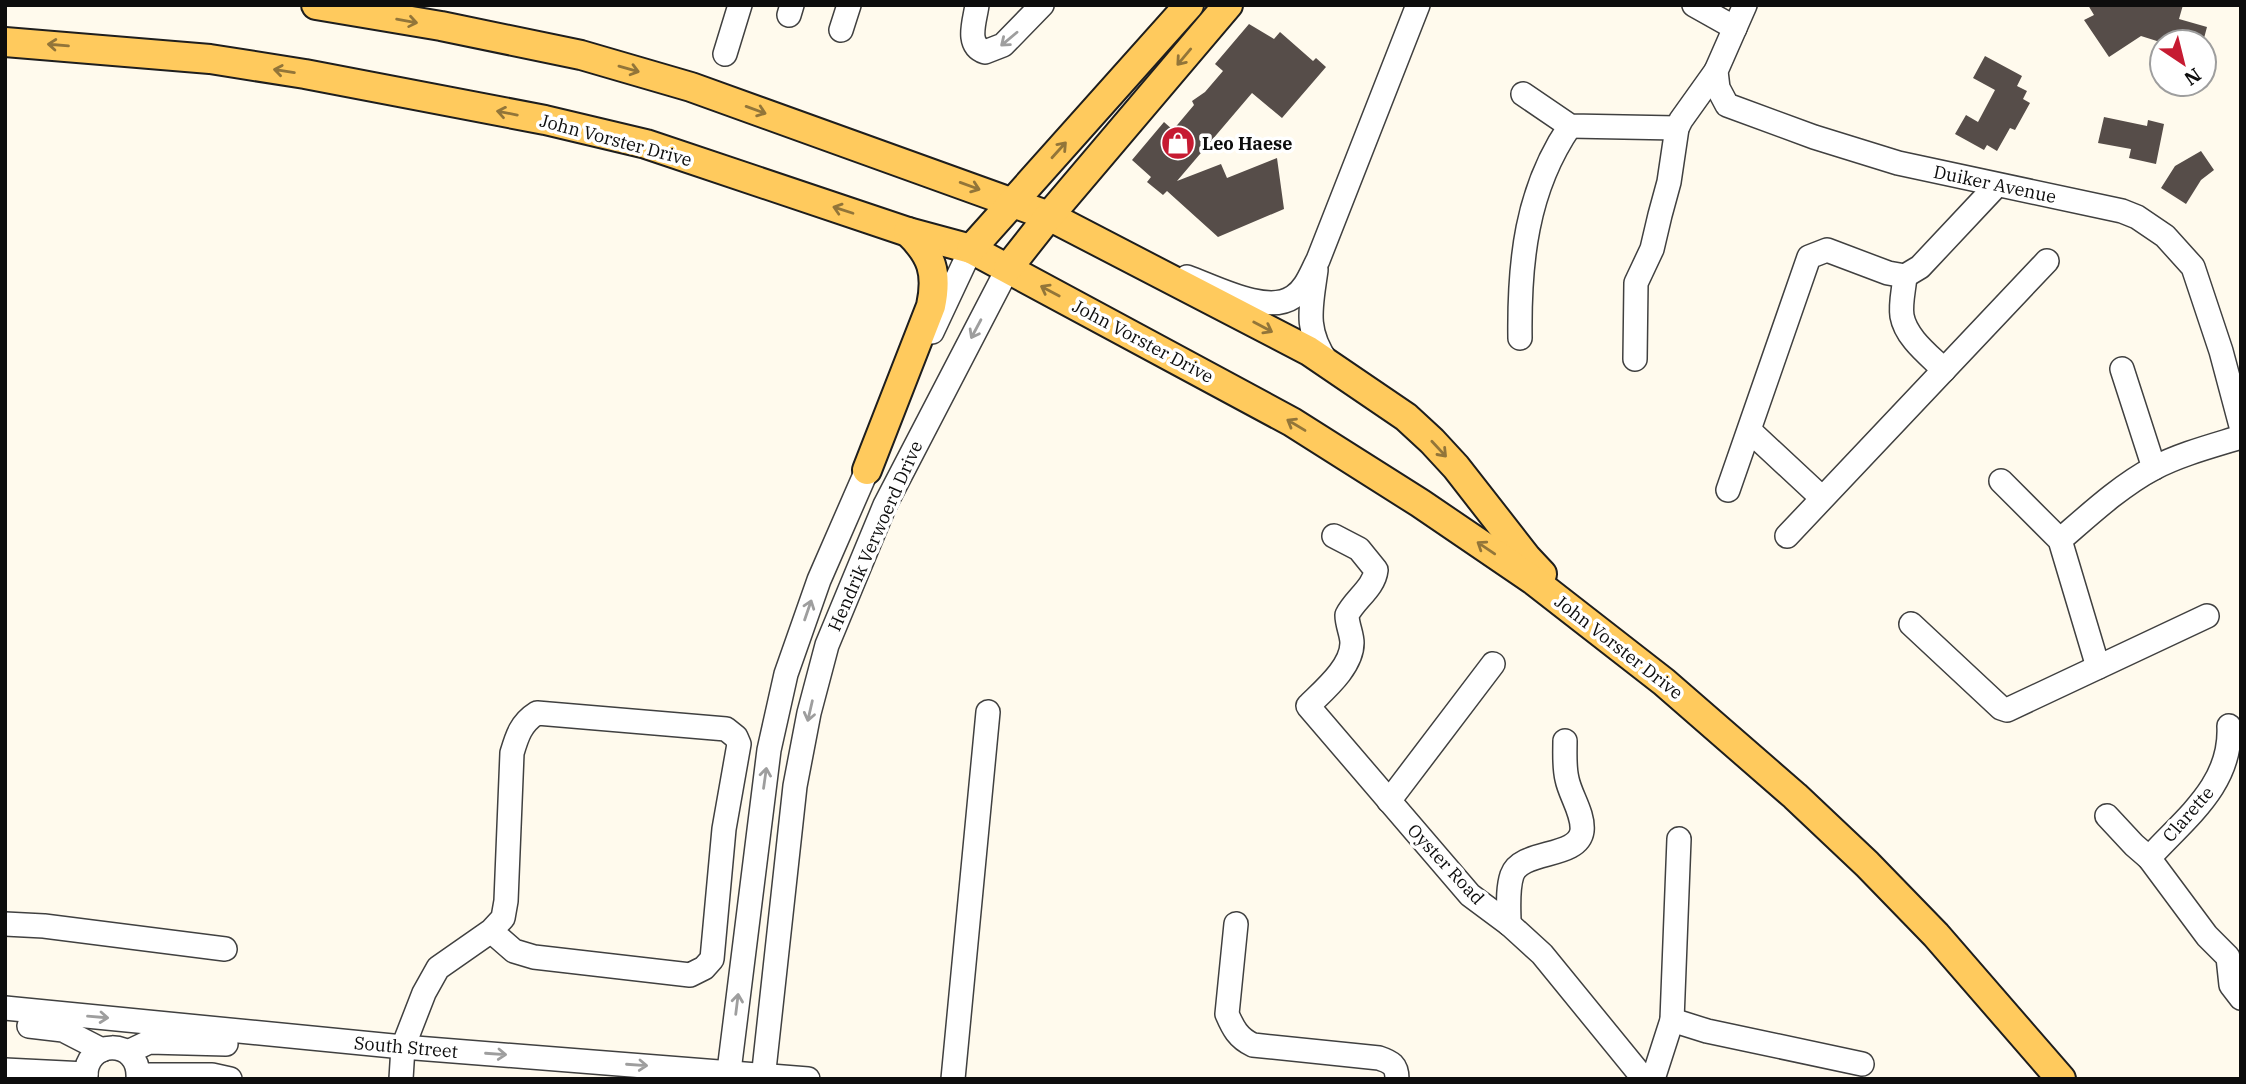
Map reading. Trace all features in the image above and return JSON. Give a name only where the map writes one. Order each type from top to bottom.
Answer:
[{"type":"main road","name":"John Vorster Drive","points":[[316,5],[441,26],[581,55],[691,87],[1049,216],[1327,362],[1406,417],[1432,441],[1542,574],[1747,740],[1874,859],[1999,993],[2072,1079]]},
{"type":"main road","name":"Hendrik Verwoerd Drive","points":[[971,249],[1189,5]]},
{"type":"main road","name":"Hendrik Verwoerd Drive","points":[[1008,268],[1228,5]]},
{"type":"main road","name":"John Vorster Drive","points":[[5,42],[223,61],[545,120],[646,144],[908,232],[971,249],[1292,422],[1420,503],[1533,580],[1664,682],[1804,804],[1936,935],[2061,1079]]},
{"type":"main road","points":[[867,470],[931,306],[934,290],[934,277],[926,252],[908,232]]},
{"type":"street","points":[[725,54],[740,5]]},
{"type":"street","points":[[841,30],[849,5]]},
{"type":"street","points":[[977,5],[972,38],[979,50],[985,52],[1003,45],[1042,5]]},
{"type":"street","points":[[1115,250],[1269,304],[1293,298],[1307,282],[1318,260],[1419,5]]},
{"type":"street","points":[[1694,5],[1735,27]]},
{"type":"street","points":[[1635,359],[1636,283],[1651,248],[1669,182],[1679,124],[1716,71],[1745,5]]},
{"type":"street","points":[[1523,94],[1570,126],[1679,124],[1727,105],[1718,88],[1716,71]]},
{"type":"street","name":"Duiker Avenue","points":[[1727,105],[1814,137],[1886,159],[2122,211],[2152,226],[2179,249],[2193,267],[2241,426]]},
{"type":"street","points":[[1520,338],[1520,285],[1527,230],[1548,166],[1570,126]]},
{"type":"street","points":[[1728,490],[1810,257],[1827,250],[1888,273],[1905,276],[1920,267],[1997,185]]},
{"type":"street","name":"Hendrik Verwoerd Drive","points":[[728,1075],[772,737],[786,674],[819,580],[867,470],[971,249]]},
{"type":"street","points":[[1318,260],[1310,316],[1317,348],[1327,362]]},
{"type":"street","points":[[1787,536],[2048,261]]},
{"type":"street","name":"Hendrik Verwoerd Drive","points":[[763,1077],[795,786],[809,713],[827,645],[885,505],[1008,268]]},
{"type":"street","points":[[1905,276],[1901,314],[1905,326],[1911,336],[1944,370]]},
{"type":"street","points":[[2122,369],[2154,468]]},
{"type":"street","points":[[1750,431],[1822,498]]},
{"type":"street","points":[[2060,540],[2154,468],[2241,437]]},
{"type":"street","points":[[2001,481],[2060,540],[2098,667]]},
{"type":"street","name":"Oyster Road","points":[[1334,536],[1349,543],[1365,556],[1376,570],[1375,579],[1358,597],[1347,615],[1352,646],[1348,658],[1329,685],[1308,706],[1470,895],[1509,924],[1542,954],[1644,1079]]},
{"type":"street","points":[[1911,624],[2006,710],[2207,616]]},
{"type":"street","points":[[1389,801],[1493,664]]},
{"type":"street","points":[[953,1079],[988,712]]},
{"type":"street","points":[[401,1079],[403,1047],[424,993],[438,968],[491,931],[503,918],[512,753],[518,733],[526,720],[537,713],[695,725],[726,729],[737,737],[739,744],[724,830],[716,937],[712,959],[704,968],[690,975],[534,957],[514,951],[491,931]]},
{"type":"street","name":"Clarette","points":[[2149,858],[2213,790],[2229,746],[2229,726]]},
{"type":"street","points":[[1509,924],[1511,883],[1515,869],[1572,844],[1581,835],[1579,814],[1567,778],[1565,741]]},
{"type":"street","name":"Clarette","points":[[2107,816],[2149,858],[2200,927],[2234,955],[2231,985],[2241,998]]},
{"type":"street","points":[[1657,1070],[1672,1020],[1679,839]]},
{"type":"street","points":[[5,924],[44,926],[225,949]]},
{"type":"street","points":[[1236,924],[1227,1013],[1242,1040],[1253,1045],[1379,1058],[1391,1062],[1397,1071],[1397,1079]]},
{"type":"street","name":"South Street","points":[[5,1008],[403,1047],[728,1075],[808,1079]]},
{"type":"street","points":[[1672,1020],[1707,1031],[1862,1065]]},
{"type":"street","points":[[5,1024],[63,1030],[102,1050]]},
{"type":"street","points":[[128,1052],[149,1042],[258,1045],[286,1035]]},
{"type":"street","points":[[5,1070],[86,1076],[90,1060],[102,1050],[114,1048],[128,1052],[135,1060],[139,1077],[212,1075],[230,1079]]},
{"type":"building","points":[[2088,5],[2183,5],[2179,19],[2207,27],[2148,28],[2148,38],[2141,36],[2109,57],[2084,20],[2094,15]]},
{"type":"building","name":"Leo Haese","points":[[1249,24],[1274,39],[1280,32],[1313,61],[1316,58],[1326,67],[1282,118],[1252,93],[1177,181],[1221,164],[1227,178],[1277,158],[1284,209],[1218,237],[1167,191],[1163,195],[1147,182],[1151,177],[1132,160],[1164,122],[1173,130],[1194,105],[1192,101],[1205,92],[1223,71],[1215,64]]},
{"type":"building","points":[[1985,56],[2022,76],[2017,86],[2027,91],[2023,99],[2030,103],[2015,130],[2010,128],[1997,151],[1987,145],[1984,150],[1955,134],[1966,115],[1978,122],[1995,90],[1973,78]]},
{"type":"building","points":[[2104,117],[2147,126],[2148,120],[2164,124],[2156,164],[2129,158],[2131,149],[2098,143]]},
{"type":"building","points":[[2201,151],[2214,170],[2201,180],[2186,204],[2161,188],[2175,166]]},
{"type":"place","name":"Leo Haese","points":[[1178,143]]}]
